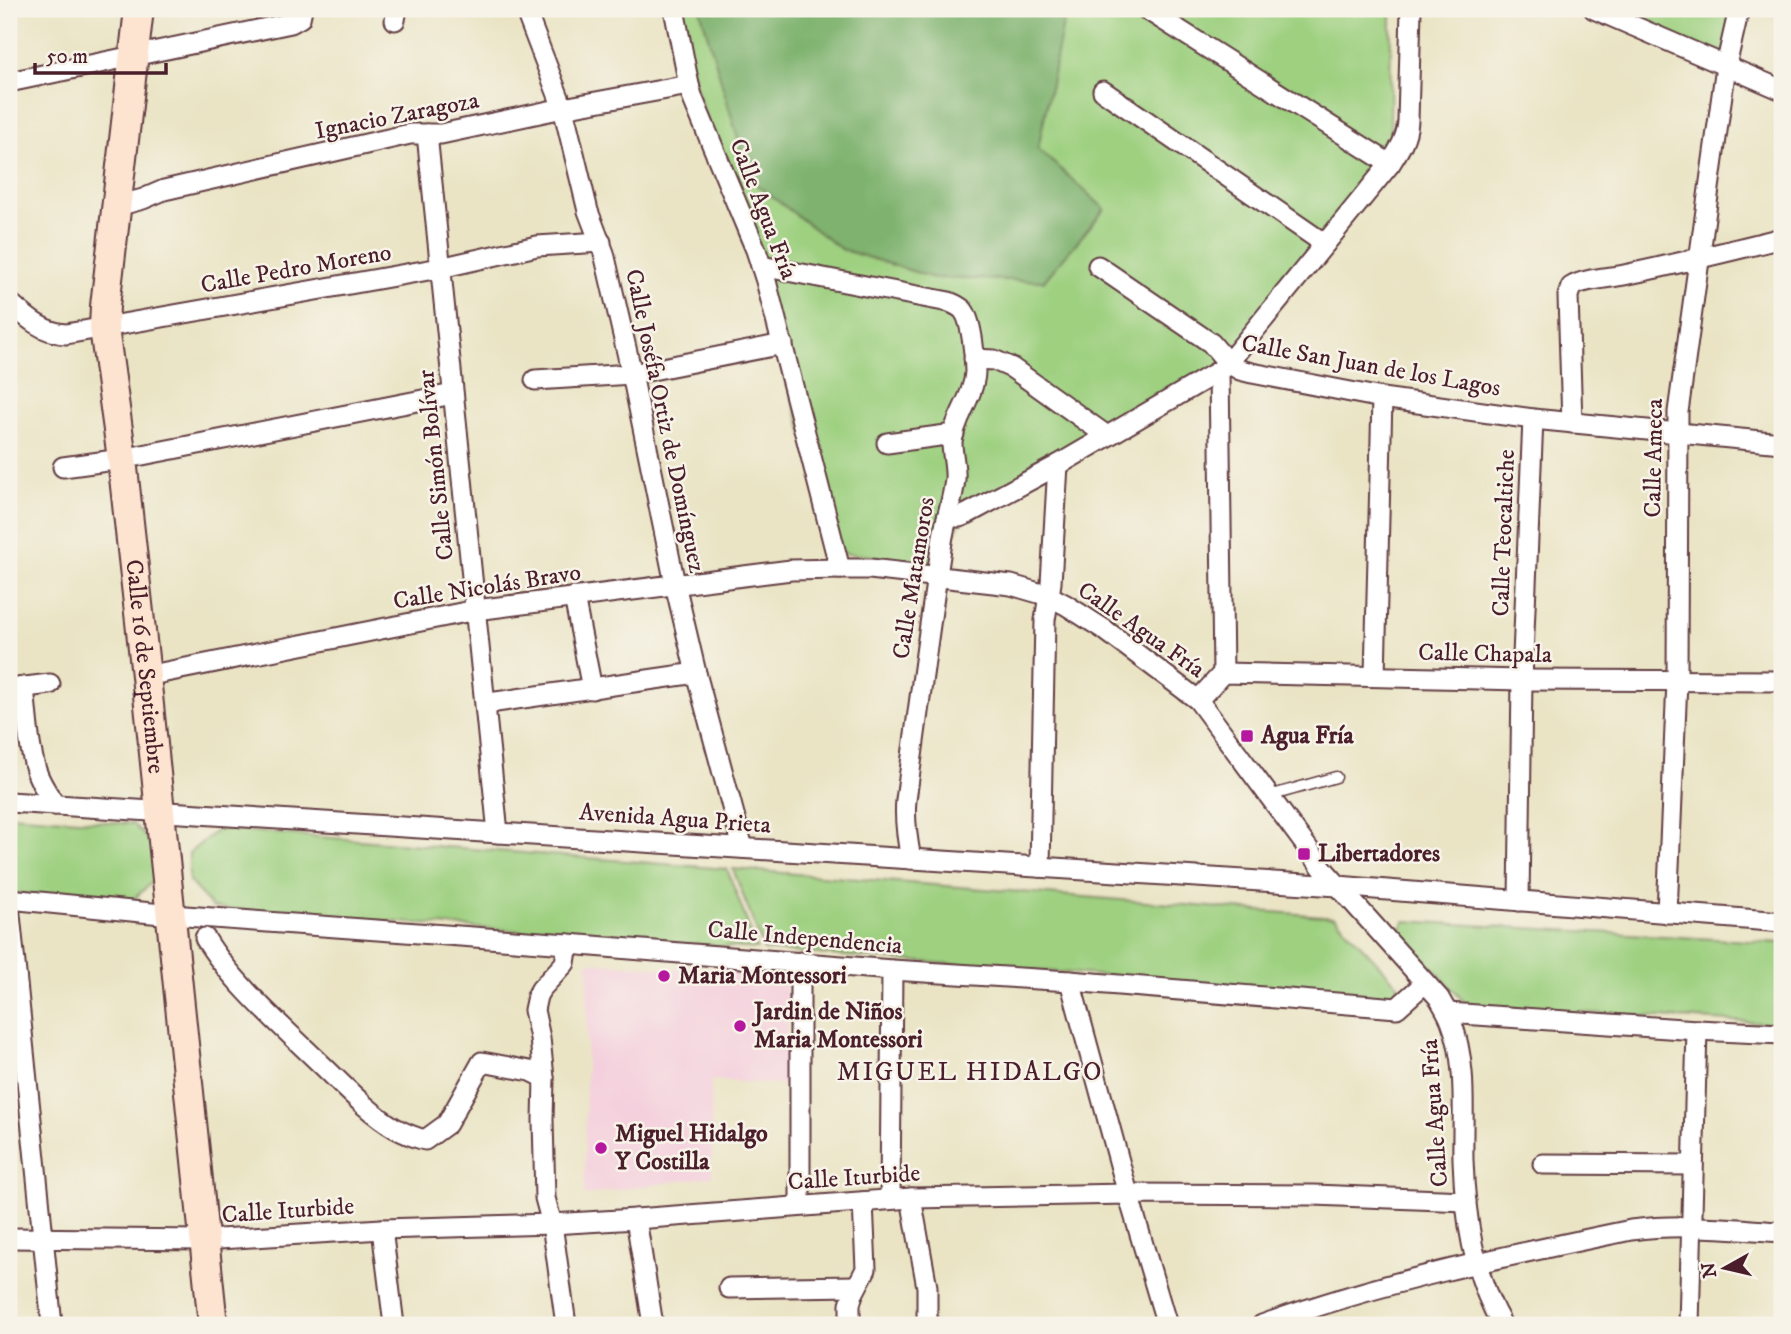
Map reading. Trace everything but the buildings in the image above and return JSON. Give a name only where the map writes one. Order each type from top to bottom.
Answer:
[{"type":"street","name":"Calle 16 de Septiembre","points":[[139,9],[104,328],[122,459],[161,811],[213,1325]]},
{"type":"street","name":"Calle Joséfa Ortiz de Domínguez","points":[[525,9],[563,108],[588,211],[601,242],[632,374],[675,584],[743,848]]},
{"type":"street","name":"Calle Agua Fría","points":[[674,9],[689,85],[761,267],[840,569],[870,569],[1011,585],[1049,596],[1105,630],[1198,700],[1338,886],[1438,998],[1448,1013],[1461,1065],[1466,1201],[1476,1262],[1486,1292],[1502,1325]]},
{"type":"street","points":[[1146,9],[1390,164]]},
{"type":"street","points":[[1224,367],[1390,164],[1403,143],[1407,133],[1411,9]]},
{"type":"street","points":[[1594,9],[1782,90]]},
{"type":"street","name":"Calle Ameca","points":[[1668,913],[1677,681],[1677,434],[1680,390],[1726,66],[1739,9]]},
{"type":"street","points":[[9,82],[291,23],[301,13]]},
{"type":"street","name":"Ignacio Zaragoza","points":[[117,206],[164,190],[410,134],[441,134],[689,85]]},
{"type":"street","points":[[1103,91],[1325,244]]},
{"type":"street","name":"Calle Simón Bolívar","points":[[427,134],[498,833]]},
{"type":"street","points":[[1572,423],[1568,296],[1571,287],[1580,282],[1699,259],[1782,238]]},
{"type":"street","name":"Calle Pedro Moreno","points":[[9,302],[30,320],[53,333],[66,334],[440,268],[537,246],[601,242]]},
{"type":"street","points":[[1098,266],[1211,343],[1224,367],[1223,673],[1198,700]]},
{"type":"street","name":"Calle Matamoros","points":[[761,267],[949,302],[962,310],[969,324],[974,359],[973,383],[954,434],[955,474],[942,538],[905,800],[904,818],[911,859]]},
{"type":"street","points":[[535,380],[632,374],[783,344]]},
{"type":"street","points":[[974,359],[994,360],[1012,368],[1107,436]]},
{"type":"street","name":"Calle San Juan de los Lagos","points":[[947,517],[967,514],[1058,465],[1224,367],[1382,398],[1533,419],[1782,443]]},
{"type":"street","points":[[63,467],[122,459],[453,394]]},
{"type":"street","points":[[1375,676],[1382,398]]},
{"type":"street","name":"Calle Teocaltiche","points":[[1519,901],[1522,680],[1533,419]]},
{"type":"street","points":[[887,443],[954,434]]},
{"type":"street","points":[[1040,867],[1045,620],[1051,583],[1058,465]]},
{"type":"street","name":"Calle Nicolás Bravo","points":[[146,676],[476,610],[791,570],[840,569]]},
{"type":"street","points":[[574,597],[592,689]]},
{"type":"street","points":[[486,709],[496,702],[696,673]]},
{"type":"street","name":"Calle Chapala","points":[[1223,673],[1522,680],[1782,681]]},
{"type":"street","points":[[50,684],[16,688],[37,772],[55,805]]},
{"type":"street","name":"Avenida Agua Prieta","points":[[9,802],[1338,886],[1782,922]]},
{"type":"street","points":[[9,902],[52,1325]]},
{"type":"street","name":"Calle Independencia","points":[[9,902],[1396,1008],[1425,983]]},
{"type":"street","points":[[205,938],[239,982],[349,1092],[394,1127],[425,1140],[447,1124],[482,1062],[530,1071],[544,1078]]},
{"type":"street","points":[[566,1325],[552,1224],[545,1198],[544,1078],[534,1005],[541,989],[565,963],[568,944]]},
{"type":"street","points":[[800,962],[800,1205]]},
{"type":"street","points":[[890,1199],[892,970]]},
{"type":"street","points":[[1070,981],[1167,1325]]},
{"type":"street","points":[[1448,1013],[1782,1034]]},
{"type":"street","points":[[1689,1325],[1696,1030]]},
{"type":"street","points":[[1543,1164],[1692,1165]]},
{"type":"street","name":"Calle Iturbide","points":[[9,1238],[203,1240],[382,1229],[552,1224],[911,1198],[1128,1194],[1314,1195],[1466,1201]]},
{"type":"street","points":[[911,1198],[927,1287],[927,1325]]},
{"type":"street","points":[[850,1325],[850,1304],[866,1269],[863,1202]]},
{"type":"street","points":[[636,1219],[653,1325]]},
{"type":"street","points":[[1262,1325],[1353,1294],[1476,1262],[1631,1230],[1657,1226],[1691,1226],[1782,1232]]},
{"type":"street","points":[[382,1229],[394,1325]]},
{"type":"street","points":[[729,1288],[856,1286]]},
{"type":"lane","points":[[1269,796],[1336,777]]},
{"type":"shaded area","points":[[588,962],[786,974],[788,1085],[711,1080],[712,1176],[584,1195]]},
{"type":"green space","points":[[672,9],[1391,9],[1390,150],[1218,371],[959,524],[943,563],[840,553]]},
{"type":"green space","points":[[700,9],[1066,9],[1038,149],[1105,209],[1044,281],[934,278],[841,249],[750,180]]},
{"type":"green space","points":[[1596,9],[1737,9],[1722,59]]},
{"type":"green space","points":[[9,815],[133,824],[154,846],[156,878],[132,901],[9,893]]},
{"type":"green space","points":[[218,829],[727,869],[757,949],[213,908],[189,881],[189,853]]},
{"type":"green space","points":[[733,869],[1335,917],[1399,986],[1392,997],[764,950]]},
{"type":"green space","points":[[1405,921],[1782,943],[1782,1024],[1468,1006],[1399,931]]},
{"type":"place","name":"Agua Fría","points":[[1247,736]]},
{"type":"place","name":"Libertadores","points":[[1304,854]]},
{"type":"place","name":"Maria Montessori","points":[[664,976]]},
{"type":"place","name":"Jardin de Niños Maria Montessori","points":[[740,1026]]},
{"type":"place","name":"Miguel Hidalgo Y Costilla","points":[[601,1148]]},
{"type":"district","name":"MIGUEL HIDALGO","points":[[970,1072]]}]
